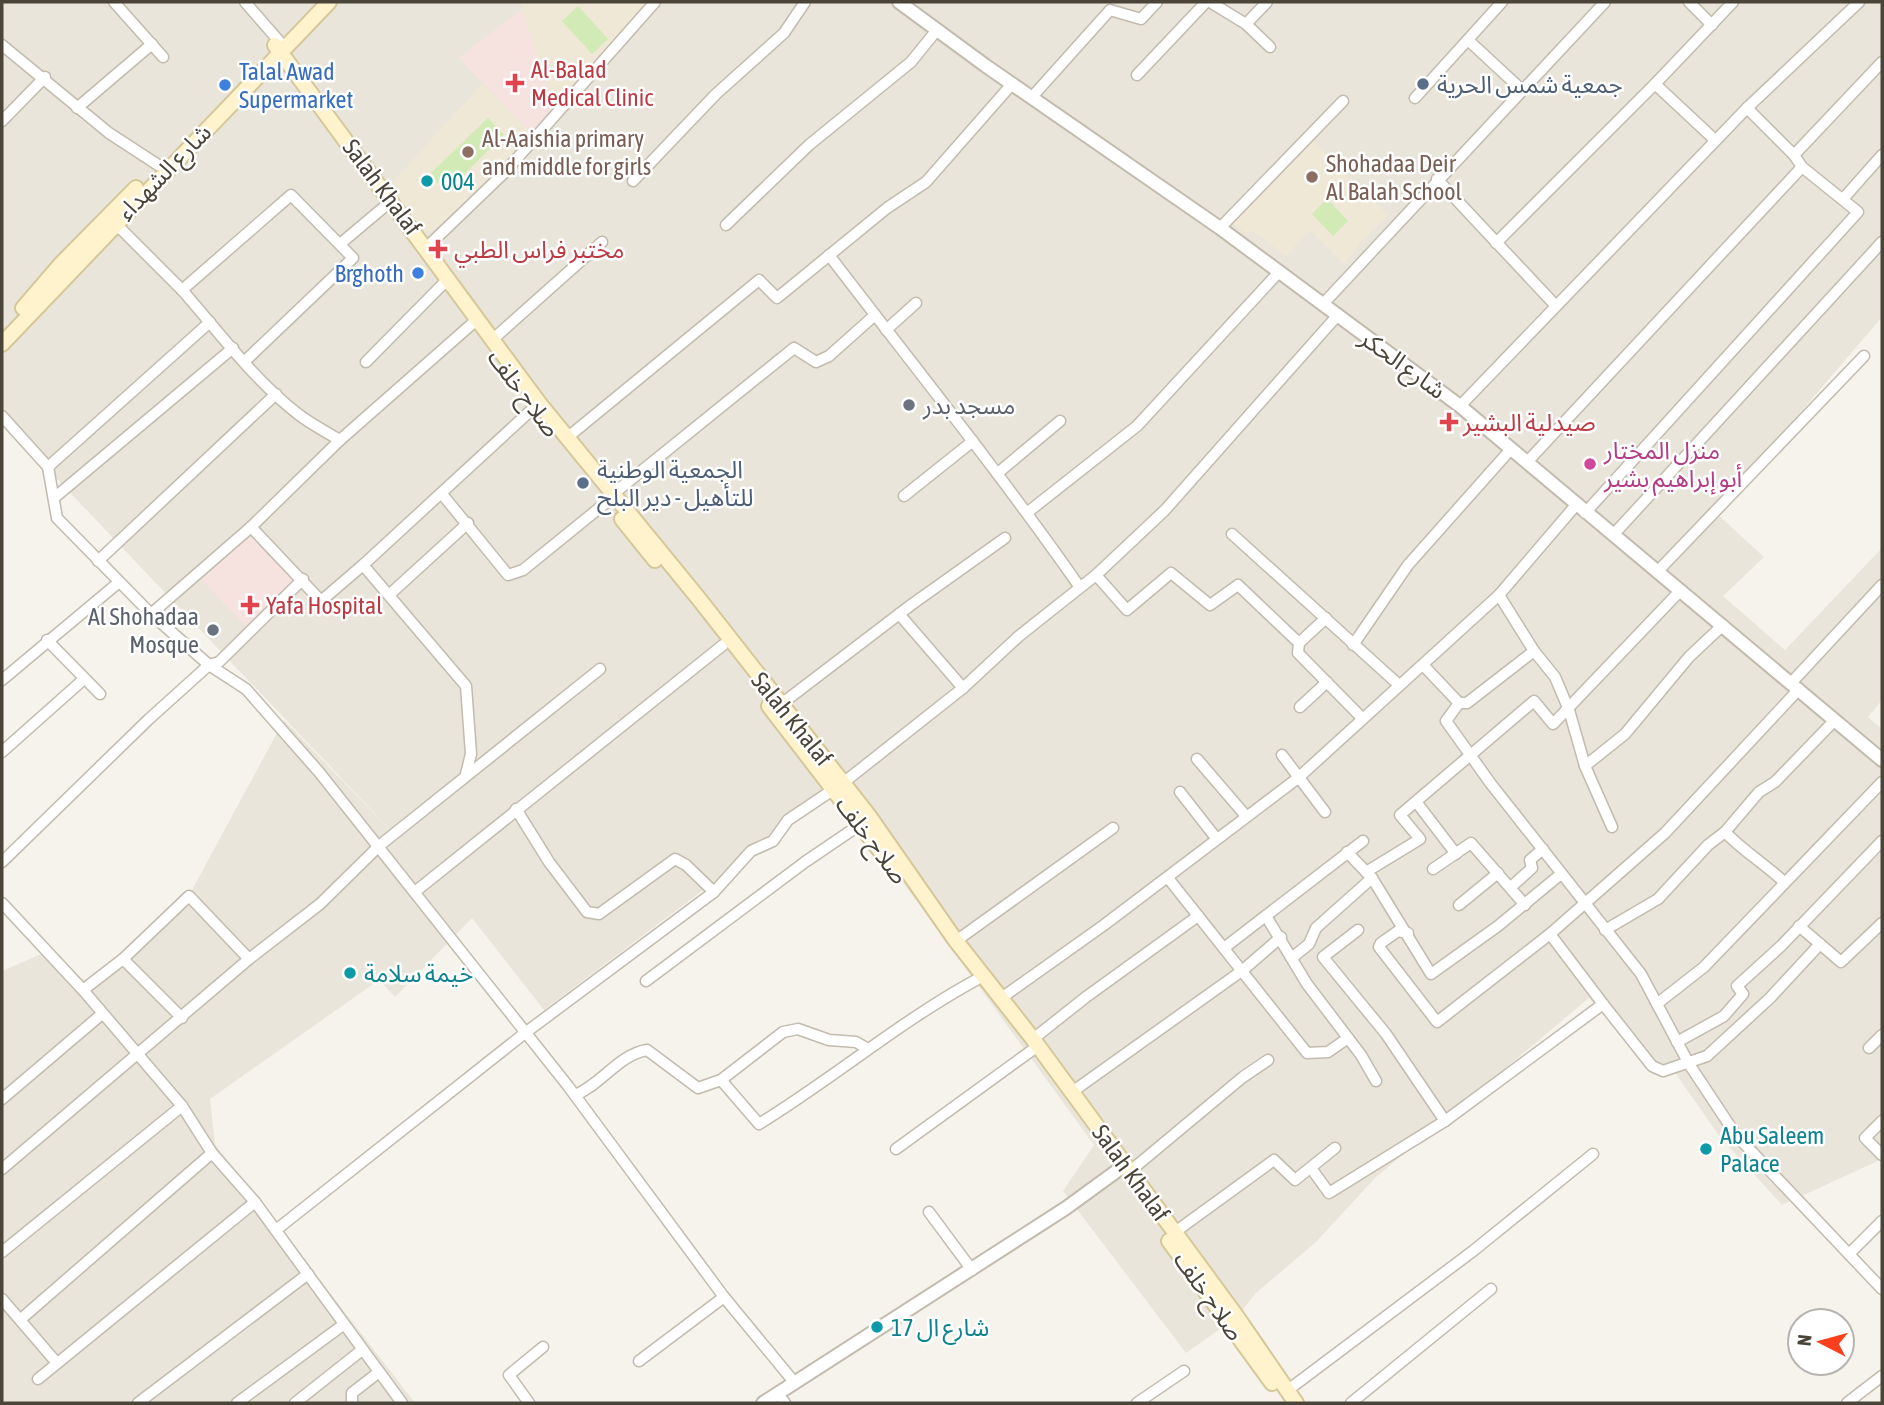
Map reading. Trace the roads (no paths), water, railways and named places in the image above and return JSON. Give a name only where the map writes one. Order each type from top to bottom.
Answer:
[{"type":"main road","name":"شارع الشهداء","points":[[2,344],[318,2]]},
{"type":"main road","name":"شارع الشهداء","points":[[2,332],[60,265],[158,165],[276,49],[329,2]]},
{"type":"main road","name":"صلاح خلف","points":[[276,49],[384,207],[723,645],[839,786],[861,824],[976,980],[1032,1045],[1288,1397]]},
{"type":"main road","name":"Salah Khalaf","points":[[276,49],[427,247],[536,406],[568,437],[611,497],[780,705],[1032,1045],[1072,1092],[1124,1169],[1175,1232],[1288,1397],[1296,1403]]},
{"type":"street","points":[[114,2],[163,57]]},
{"type":"street","points":[[245,2],[276,49]]},
{"type":"street","points":[[427,247],[505,172],[654,2]]},
{"type":"street","points":[[633,181],[716,94],[784,33],[805,2]]},
{"type":"street","name":"شارع الحكر","points":[[899,2],[936,31],[1220,228],[1460,406],[1882,760]]},
{"type":"street","points":[[1032,97],[1110,10],[1141,19],[1157,2]]},
{"type":"street","points":[[1137,75],[1208,2],[1246,24],[1270,47]]},
{"type":"street","points":[[1246,24],[1267,2]]},
{"type":"street","points":[[1415,98],[1502,2]]},
{"type":"street","points":[[1323,303],[1605,2]]},
{"type":"street","points":[[1689,2],[1712,24]]},
{"type":"street","points":[[1496,243],[1733,2]]},
{"type":"street","points":[[1460,406],[1715,140],[1859,2]]},
{"type":"street","points":[[726,225],[809,145],[911,62],[936,31]]},
{"type":"street","points":[[1468,40],[1522,90]]},
{"type":"street","points":[[77,107],[152,44]]},
{"type":"street","points":[[2,45],[45,77],[77,107],[158,165]]},
{"type":"street","points":[[1794,155],[1882,62]]},
{"type":"street","points":[[2,121],[45,77]]},
{"type":"street","points":[[568,437],[759,280],[777,298],[926,182],[1012,84]]},
{"type":"street","points":[[1655,84],[1715,140]]},
{"type":"street","points":[[1220,228],[1343,101]]},
{"type":"street","points":[[1000,999],[1168,878],[1216,838],[1298,778],[1399,685],[1424,666],[1499,595],[1858,212],[1802,167],[1794,155],[1747,108]]},
{"type":"street","points":[[1843,198],[1882,155]]},
{"type":"street","points":[[1527,462],[1802,167]]},
{"type":"street","points":[[1437,180],[1556,306]]},
{"type":"street","points":[[182,290],[291,195],[353,258],[245,360]]},
{"type":"street","points":[[340,244],[384,207]]},
{"type":"street","points":[[115,223],[182,290],[276,394],[299,415],[340,440]]},
{"type":"street","points":[[492,340],[602,242]]},
{"type":"street","points":[[1614,534],[1882,242]]},
{"type":"street","points":[[829,255],[999,472],[1079,586]]},
{"type":"street","points":[[1028,512],[1137,426],[1278,272]]},
{"type":"street","points":[[366,362],[443,284]]},
{"type":"street","points":[[886,330],[916,303]]},
{"type":"street","points":[[442,494],[508,575],[523,570],[794,348],[816,362],[829,356],[875,315]]},
{"type":"street","points":[[276,1230],[525,1033],[714,892],[751,850],[773,841],[788,820],[839,786],[963,688],[1079,586],[1096,575],[1164,510],[1337,316]]},
{"type":"street","points":[[48,467],[210,322]]},
{"type":"street","points":[[151,614],[251,527],[340,440],[473,323]]},
{"type":"street","points":[[54,498],[233,348]]},
{"type":"street","points":[[1657,572],[1864,356]]},
{"type":"street","points":[[98,561],[276,394]]},
{"type":"street","points":[[251,527],[321,601],[536,406]]},
{"type":"street","points":[[2,416],[48,467],[57,518],[151,614],[209,665],[246,689],[319,772],[575,1095],[724,1297],[794,1382]]},
{"type":"street","points":[[999,472],[1059,421]]},
{"type":"street","points":[[904,496],[973,441]]},
{"type":"street","points":[[1353,645],[1408,565],[1511,449]]},
{"type":"street","points":[[389,594],[468,523]]},
{"type":"street","points":[[1232,534],[1399,685]]},
{"type":"street","points":[[780,705],[899,614],[1005,538]]},
{"type":"street","points":[[363,565],[466,685],[471,754],[466,774]]},
{"type":"street","points":[[1096,575],[1127,610],[1171,573],[1210,605],[1238,584],[1298,643],[1298,653],[1362,718]]},
{"type":"street","points":[[2,862],[149,719],[209,665],[219,662],[303,579]]},
{"type":"street","points":[[2,680],[118,583]]},
{"type":"street","points":[[1408,933],[1398,931],[1379,947],[1437,1022],[1550,934],[1665,833],[1882,585]]},
{"type":"street","points":[[1293,957],[1309,944],[1316,928],[1369,875],[1420,839],[1397,811],[1417,803],[1534,701],[1553,724],[1569,710],[1609,662],[1680,591]]},
{"type":"street","points":[[1499,595],[1534,651],[1555,677],[1569,710],[1585,766],[1612,827]]},
{"type":"street","points":[[899,614],[963,688]]},
{"type":"street","points":[[1298,643],[1326,618]]},
{"type":"street","points":[[1585,766],[1625,734],[1689,657],[1723,625]]},
{"type":"street","points":[[47,640],[100,694]]},
{"type":"street","points":[[415,891],[723,645]]},
{"type":"street","points":[[1534,651],[1467,702],[1460,703],[1446,721],[1470,757],[1641,974],[1689,1064],[1736,1135],[1882,1289]]},
{"type":"street","points":[[1424,666],[1460,703]]},
{"type":"street","points":[[2,1169],[249,959],[320,904],[379,846],[600,669]]},
{"type":"street","points":[[2,752],[84,679]]},
{"type":"street","points":[[1300,707],[1327,682]]},
{"type":"street","points":[[1605,930],[1658,899],[1708,845],[1725,832],[1759,792],[1775,782],[1835,720]]},
{"type":"street","points":[[1282,755],[1325,812]]},
{"type":"street","points":[[1197,759],[1246,816]]},
{"type":"street","points":[[1658,1003],[1704,967],[1882,782]]},
{"type":"street","points":[[1180,792],[1216,838]]},
{"type":"street","points":[[1417,803],[1456,854]]},
{"type":"street","points":[[516,809],[549,862],[587,912],[599,914],[675,859],[714,892]]},
{"type":"street","points":[[646,981],[805,862],[861,824]]},
{"type":"street","points":[[956,941],[1113,828]]},
{"type":"street","points":[[1725,832],[1751,858],[1759,859],[1784,882]]},
{"type":"street","points":[[1224,948],[1363,841]]},
{"type":"street","points":[[1677,1042],[1724,1016],[1743,994],[1737,986],[1800,926],[1882,841]]},
{"type":"street","points":[[1433,869],[1471,843],[1525,905]]},
{"type":"street","points":[[1511,887],[1532,868],[1530,860],[1543,849]]},
{"type":"street","points":[[1347,852],[1369,875],[1408,933],[1431,974],[1525,905],[1561,874]]},
{"type":"street","points":[[1459,905],[1498,873]]},
{"type":"street","points":[[1168,878],[1307,1053],[1328,1052],[1348,1038]]},
{"type":"street","points":[[83,990],[123,959],[189,895],[249,959]]},
{"type":"street","points":[[2,903],[138,1052],[182,1106],[212,1153],[255,1202],[402,1403]]},
{"type":"street","points":[[897,1149],[1032,1045],[1096,989],[1198,916]]},
{"type":"street","points":[[1266,916],[1307,984],[1348,1038],[1376,1081]]},
{"type":"street","points":[[1800,926],[1841,962],[1882,923]]},
{"type":"street","points":[[1358,930],[1323,957],[1386,1034],[1445,1121]]},
{"type":"street","points":[[1550,934],[1652,1066],[1663,1071],[1707,1056],[1820,944]]},
{"type":"street","points":[[1072,1092],[1242,970],[1281,937]]},
{"type":"street","points":[[123,959],[182,1018]]},
{"type":"street","points":[[722,1080],[759,1124],[812,1091],[921,1010],[976,980]]},
{"type":"street","points":[[1311,1168],[1329,1193],[1445,1121],[1603,1004]]},
{"type":"street","points":[[2,1099],[102,1014]]},
{"type":"street","points":[[575,1095],[586,1091],[632,1053],[647,1050],[698,1088],[722,1080],[783,1032],[798,1029],[829,1040],[856,1042],[869,1049]]},
{"type":"street","points":[[1869,1048],[1882,1035]]},
{"type":"street","points":[[763,1403],[781,1399],[794,1382],[972,1270],[1124,1169],[1268,1060]]},
{"type":"street","points":[[2,1252],[182,1106]]},
{"type":"street","points":[[1882,1121],[1865,1138],[1882,1155]]},
{"type":"street","points":[[1175,1232],[1274,1160],[1295,1180],[1335,1148]]},
{"type":"street","points":[[20,1319],[212,1153]]},
{"type":"street","points":[[1288,1397],[1593,1154]]},
{"type":"street","points":[[38,1379],[255,1202]]},
{"type":"street","points":[[929,1212],[972,1270]]},
{"type":"street","points":[[1849,1254],[1882,1221]]},
{"type":"street","points":[[138,1403],[308,1274]]},
{"type":"street","points":[[1352,1403],[1492,1289]]},
{"type":"street","points":[[639,1361],[724,1297]]},
{"type":"street","points":[[2,1299],[56,1362]]},
{"type":"street","points":[[237,1403],[343,1325]]},
{"type":"street","points":[[529,1403],[509,1375],[543,1347]]},
{"type":"street","points":[[295,1403],[362,1350]]},
{"type":"street","points":[[1137,1403],[1184,1371]]},
{"type":"street","points":[[352,1403],[352,1393],[379,1372]]},
{"type":"street","points":[[1847,1403],[1882,1376]]},
{"type":"place","name":"Al-Balad Medical Clinic","points":[[515,83]]},
{"type":"place","name":"جمعية شمس الحرية","points":[[1423,84]]},
{"type":"place","name":"Talal Awad Supermarket","points":[[225,85]]},
{"type":"place","name":"Al-Aaishia primary and middle for girls","points":[[468,152]]},
{"type":"place","name":"Shohadaa Deir Al Balah School","points":[[1312,177]]},
{"type":"place","name":"004","points":[[427,181]]},
{"type":"place","name":"مختبر فراس الطبي","points":[[438,249]]},
{"type":"place","name":"Brghoth","points":[[418,273]]},
{"type":"place","name":"مسجد بدر","points":[[909,405]]},
{"type":"place","name":"صيدلية البشير","points":[[1449,422]]},
{"type":"place","name":"منزل المختار أبو إبراهيم بشير","points":[[1590,464]]},
{"type":"place","name":"الجمعية الوطنية للتأهيل - دير البلح","points":[[583,483]]},
{"type":"place","name":"Yafa Hospital","points":[[250,605]]},
{"type":"place","name":"Al Shohadaa Mosque","points":[[213,630]]},
{"type":"place","name":"خيمة سلامة","points":[[350,973]]},
{"type":"place","name":"Abu Saleem Palace","points":[[1706,1149]]},
{"type":"place","name":"شارع ال 17","points":[[877,1327]]}]
